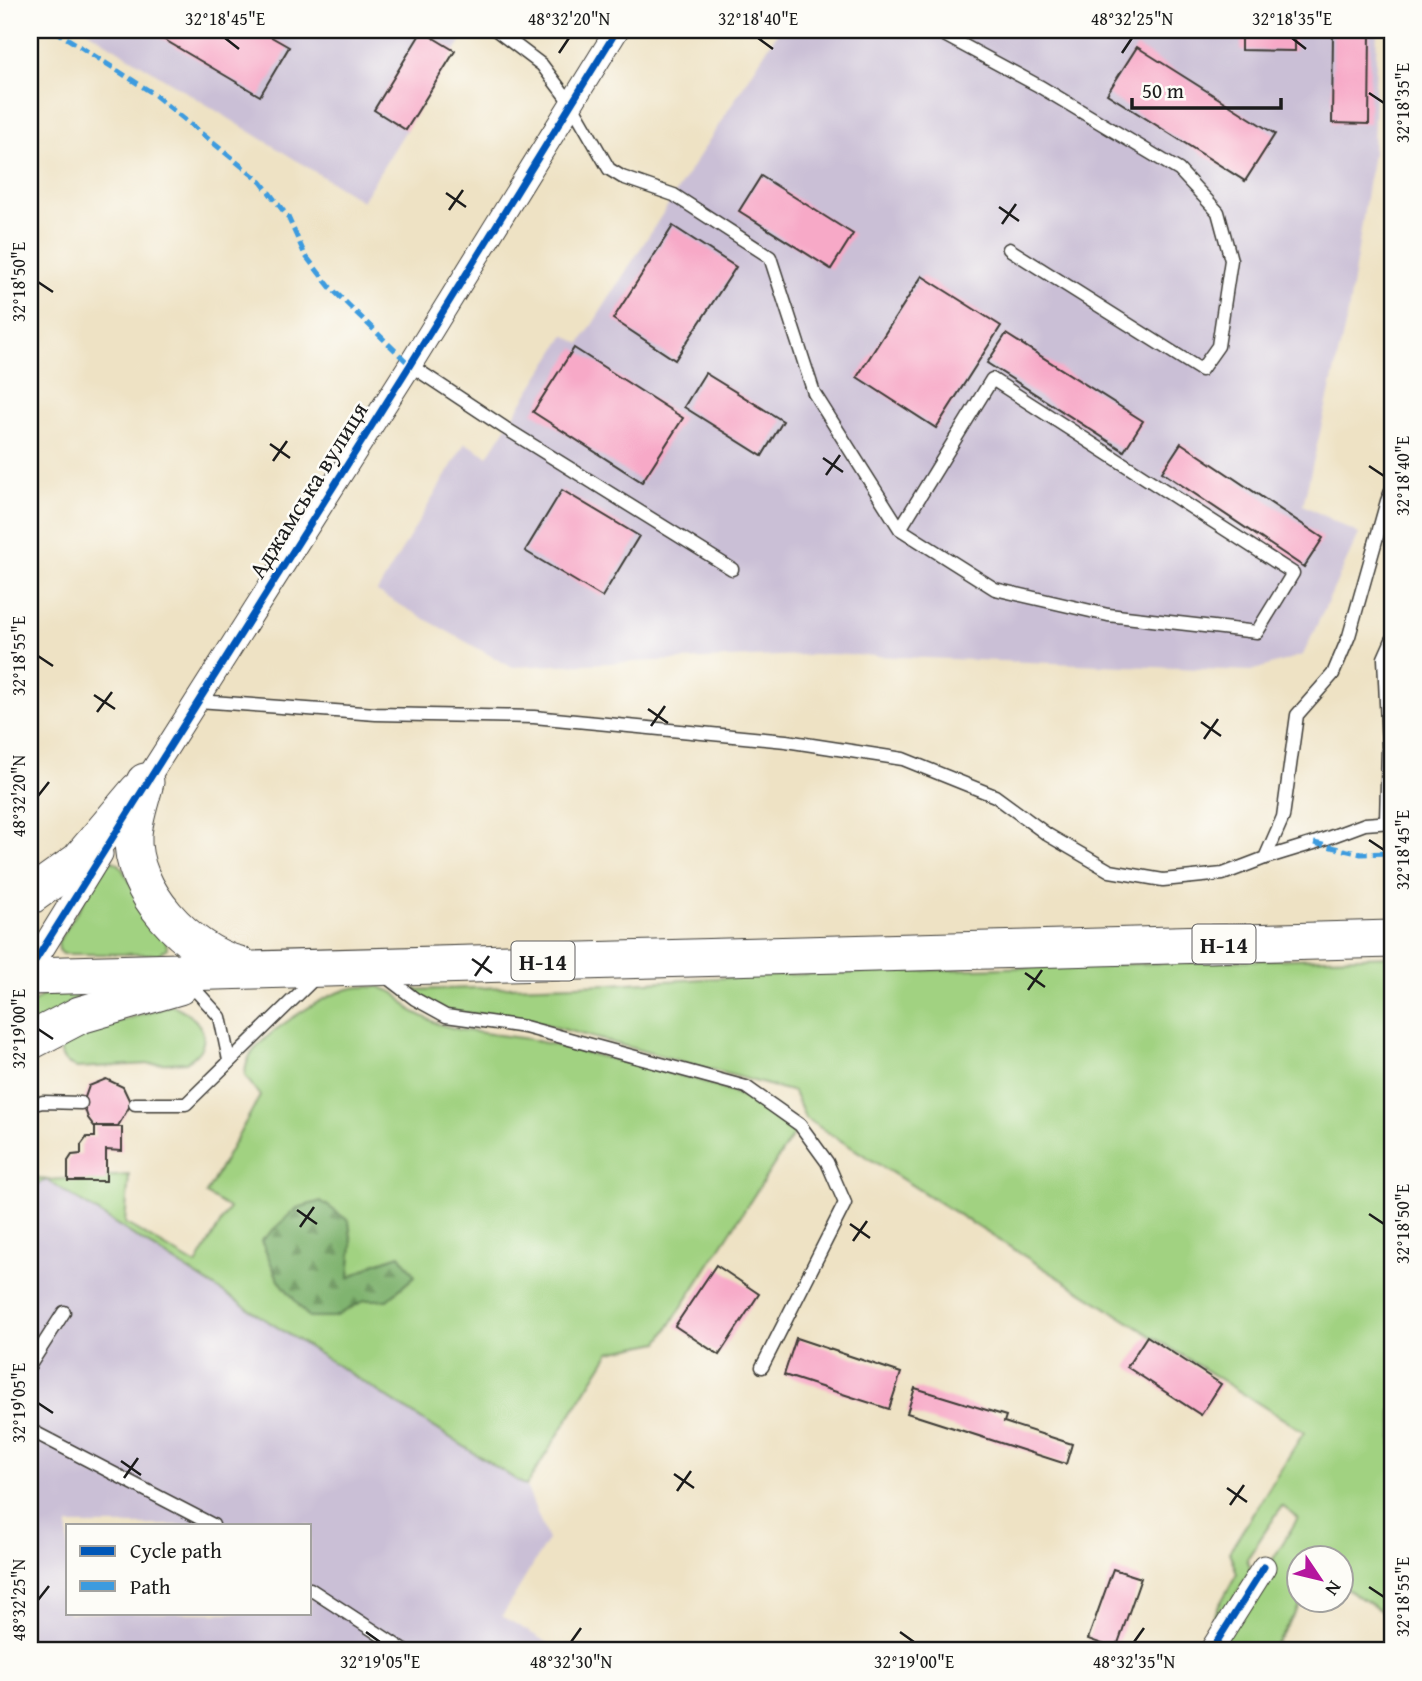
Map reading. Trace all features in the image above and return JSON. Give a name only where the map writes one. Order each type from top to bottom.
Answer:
[{"type":"main road","points":[[30,896],[79,862],[145,782]]},
{"type":"main road","points":[[145,782],[133,835],[139,871],[149,891],[176,928],[192,942],[224,961],[252,969]]},
{"type":"main road","name":"Н-14","points":[[30,976],[1392,939]]},
{"type":"main road","points":[[30,1041],[59,1024],[105,1006],[252,969]]},
{"type":"street","name":"Аджамська вулиця","points":[[30,969],[617,30]]},
{"type":"street","points":[[1211,1651],[1265,1567]]},
{"type":"lane","points":[[496,30],[542,65],[572,105],[609,169],[622,177],[674,195],[770,257],[814,393],[900,529],[995,589],[1108,615],[1230,629],[1257,632],[1293,573],[992,379],[900,529]]},
{"type":"lane","points":[[935,30],[1039,86],[1179,170],[1218,212],[1231,260],[1218,346],[1201,370],[1009,249]]},
{"type":"lane","points":[[410,365],[732,569]]},
{"type":"lane","points":[[1265,858],[1283,817],[1297,715],[1333,674],[1349,636],[1392,489]]},
{"type":"lane","points":[[198,701],[376,714],[534,718],[786,741],[903,760],[995,796],[1048,835],[1110,871],[1163,880],[1223,874],[1365,824],[1389,822],[1384,658],[1392,640]]},
{"type":"lane","points":[[371,965],[415,999],[446,1016],[525,1027],[746,1087],[800,1125],[827,1162],[845,1203],[762,1367]]},
{"type":"lane","points":[[135,1104],[186,1104],[326,967]]},
{"type":"lane","points":[[190,984],[220,1017],[229,1060]]},
{"type":"lane","points":[[30,1105],[43,1102],[82,1103]]},
{"type":"lane","points":[[30,1365],[64,1312]]},
{"type":"lane","points":[[30,1430],[211,1524]]},
{"type":"lane","points":[[312,1590],[405,1651]]},
{"type":"shaded area","points":[[86,30],[468,30],[362,201]]},
{"type":"shaded area","points":[[779,30],[1377,30],[1373,153],[1348,313],[1303,505],[1359,534],[1303,655],[1251,671],[827,654],[511,667],[377,592],[465,443],[488,456],[565,335],[580,344]]},
{"type":"shaded area","points":[[47,1180],[526,1486],[548,1540],[502,1616],[562,1651],[30,1651],[30,1186]]},
{"type":"green space","points":[[113,861],[119,864],[166,939],[167,948],[159,954],[63,954],[59,950],[58,942],[107,864]]},
{"type":"green space","points":[[1392,956],[1392,1618],[1356,1595],[1356,1544],[1286,1544],[1286,1614],[1295,1614],[1271,1651],[1217,1651],[1298,1518],[1282,1506],[1247,1559],[1251,1570],[1202,1651],[1194,1651],[1237,1573],[1229,1552],[1304,1432],[805,1118],[794,1092],[540,1023],[446,1010],[409,990],[611,984],[776,975]]},
{"type":"green space","points":[[359,987],[380,987],[395,993],[412,1011],[438,1024],[461,1030],[529,1039],[698,1080],[744,1097],[795,1132],[659,1342],[610,1352],[526,1486],[47,1180],[129,1175],[125,1223],[196,1265],[229,1208],[206,1194],[260,1096],[245,1076],[250,1056],[273,1032],[300,1013],[341,991]]},
{"type":"green space","points":[[72,992],[80,996],[30,1029],[30,1005],[43,995]]},
{"type":"green space","points":[[172,1005],[191,1016],[202,1030],[202,1047],[186,1062],[77,1068],[62,1057],[61,1048],[65,1038]]},
{"type":"green space","points":[[30,1176],[47,1180],[30,1186]]},
{"type":"green space","points":[[321,1201],[349,1221],[352,1245],[349,1278],[376,1263],[400,1255],[415,1276],[387,1300],[365,1300],[335,1317],[308,1317],[278,1279],[261,1241],[297,1208]]},
{"type":"building","points":[[148,30],[259,30],[289,47],[260,96]]},
{"type":"building","points":[[1241,30],[1295,30],[1295,51],[1241,50]]},
{"type":"building","points":[[1333,30],[1370,30],[1369,124],[1332,123]]},
{"type":"building","points":[[422,31],[455,51],[406,130],[374,110]]},
{"type":"building","points":[[1137,47],[1275,134],[1245,181],[1107,94]]},
{"type":"building","points":[[761,176],[853,234],[831,269],[739,211]]},
{"type":"building","points":[[673,226],[736,267],[675,360],[613,319]]},
{"type":"building","points":[[922,276],[1001,326],[936,428],[857,377]]},
{"type":"building","points":[[1006,334],[1143,421],[1124,451],[987,363]]},
{"type":"building","points":[[574,348],[683,418],[642,482],[533,412]]},
{"type":"building","points":[[705,373],[783,421],[762,456],[684,407]]},
{"type":"building","points":[[1181,443],[1323,538],[1304,567],[1162,472]]},
{"type":"building","points":[[562,490],[639,536],[602,597],[525,551]]},
{"type":"building","points":[[106,1079],[123,1087],[131,1104],[118,1126],[94,1126],[83,1103],[89,1086]]},
{"type":"building","points":[[95,1127],[122,1127],[122,1151],[106,1150],[106,1181],[68,1181],[68,1161],[72,1155],[81,1154],[81,1145],[87,1137],[95,1137]]},
{"type":"building","points":[[716,1265],[759,1294],[719,1355],[675,1326]]},
{"type":"building","points":[[1147,1336],[1221,1384],[1201,1415],[1127,1367]]},
{"type":"building","points":[[796,1338],[901,1373],[889,1409],[784,1375]]},
{"type":"building","points":[[915,1388],[1006,1416],[1004,1422],[1072,1444],[1066,1464],[907,1413]]},
{"type":"building","points":[[1113,1569],[1141,1578],[1116,1649],[1088,1639]]},
{"type":"marked path","points":[[54,30],[151,92],[261,182],[288,217],[305,255],[330,287],[410,365]]},
{"type":"marked path","points":[[1314,843],[1361,854],[1392,853]]},
{"type":"cycle path","points":[[30,969],[617,30]]},
{"type":"cycle path","points":[[1211,1651],[1264,1567]]}]
